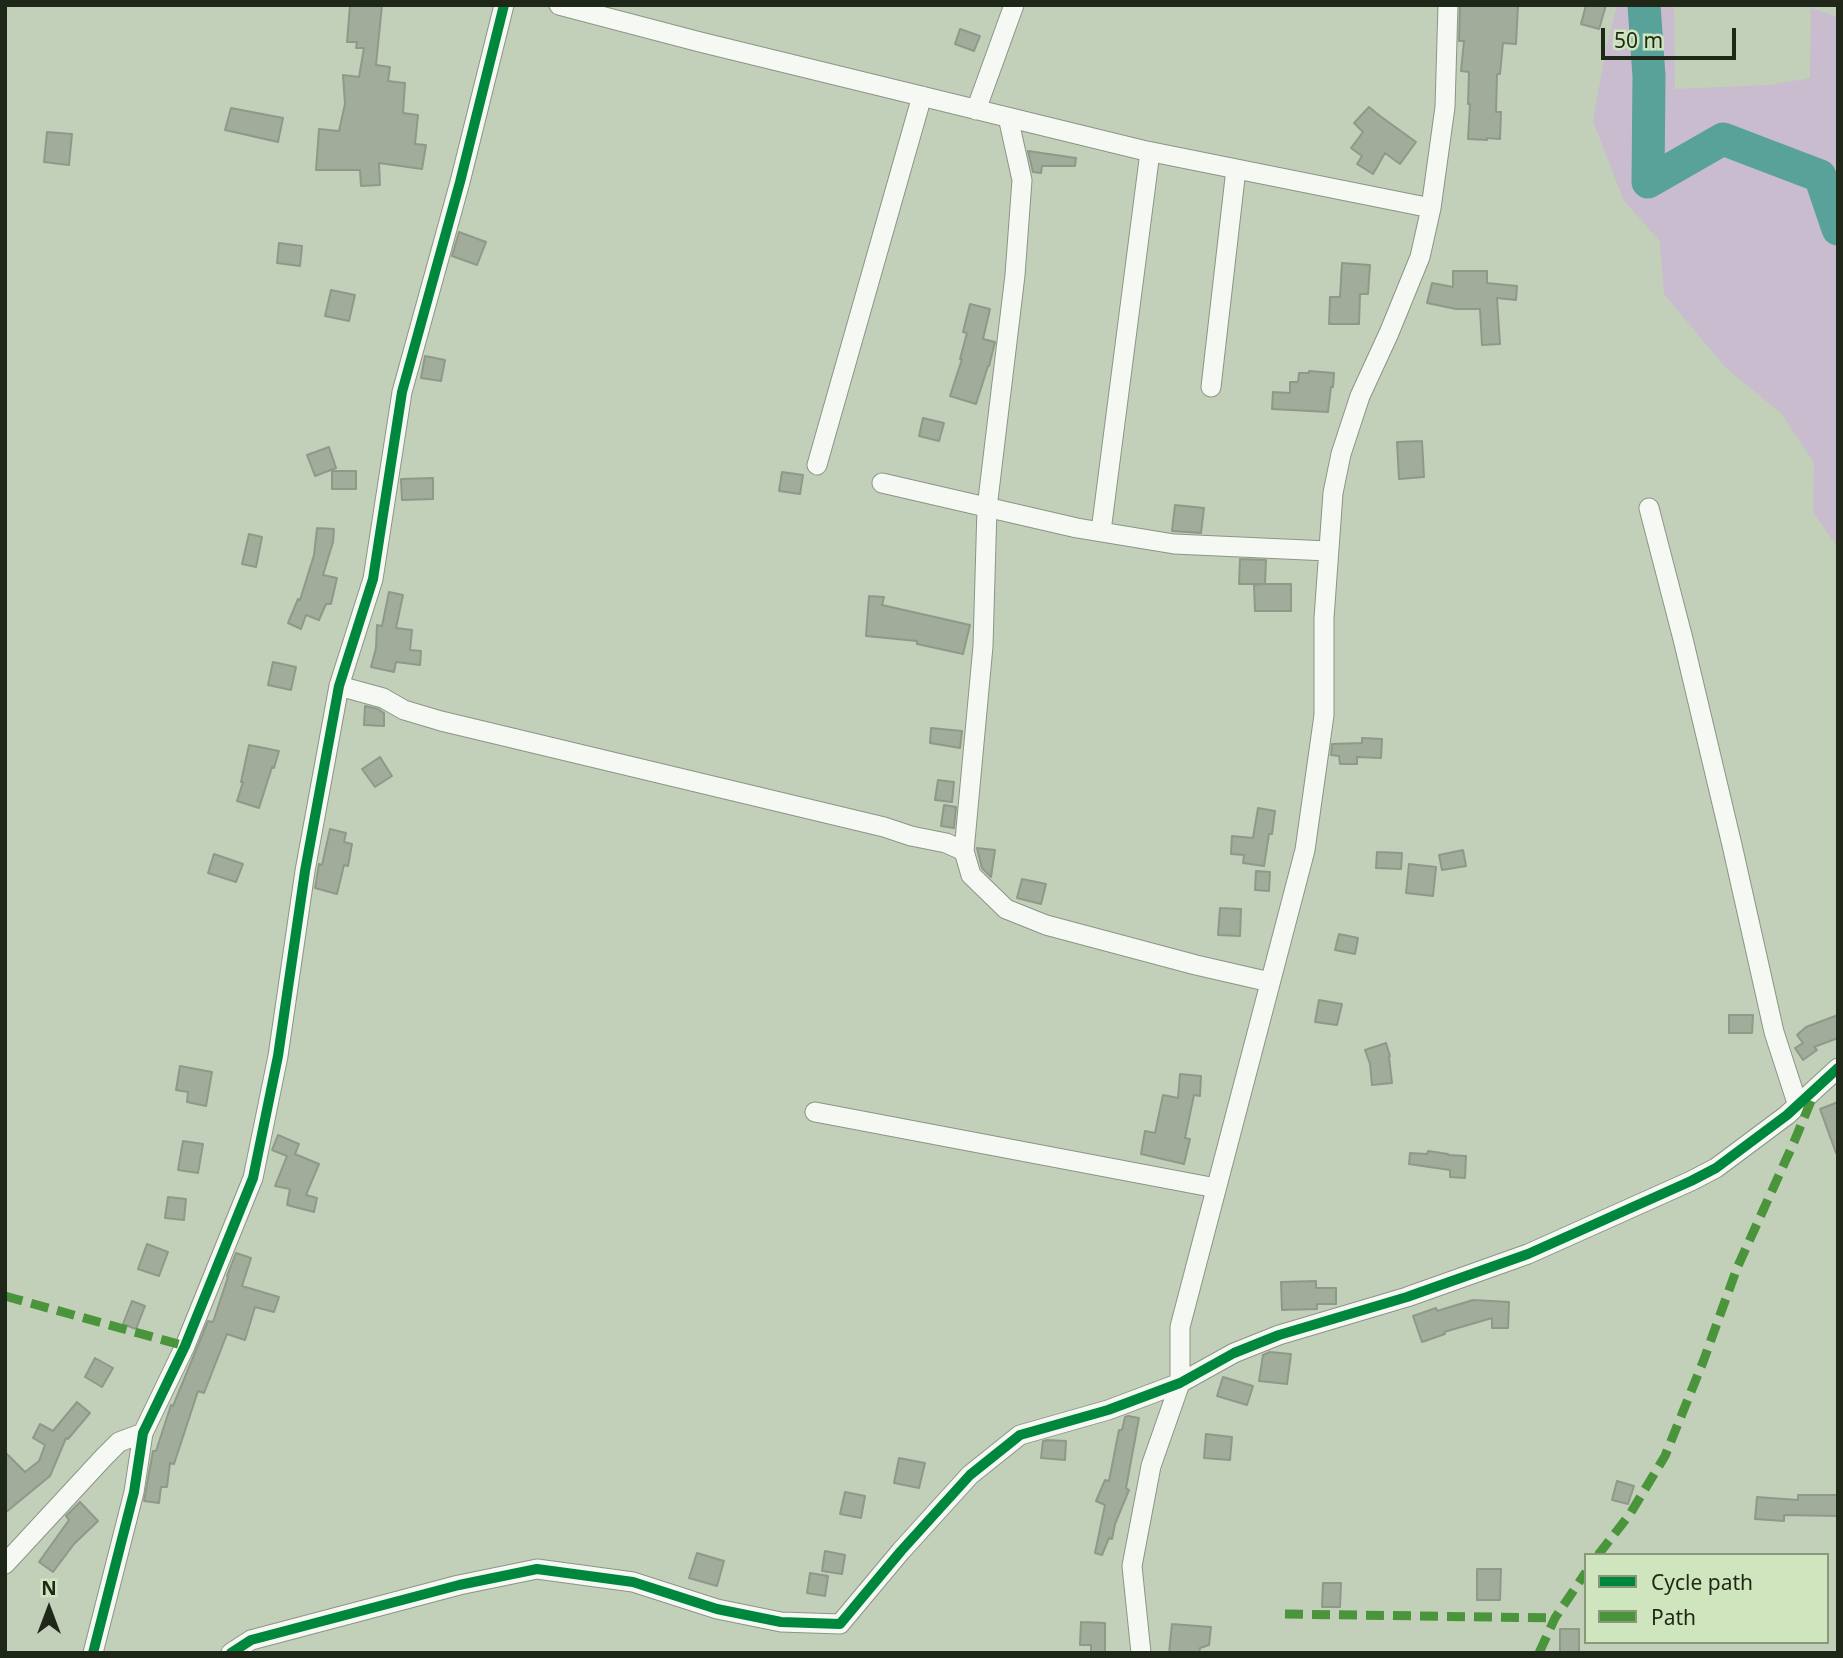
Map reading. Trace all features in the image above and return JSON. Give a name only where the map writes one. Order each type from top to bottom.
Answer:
[{"type":"street","points":[[93,1653],[134,1492],[143,1433],[185,1346],[253,1178],[278,1056],[305,871],[339,686],[373,579],[402,392],[457,195],[505,5]]},
{"type":"street","points":[[559,5],[1150,152],[1431,208]]},
{"type":"street","points":[[976,110],[1014,5]]},
{"type":"street","points":[[1141,1653],[1132,1566],[1151,1466],[1180,1383],[1180,1327],[1306,850],[1324,715],[1324,618],[1333,493],[1341,454],[1360,396],[1420,257],[1431,208],[1445,107],[1448,5]]},
{"type":"street","points":[[817,465],[922,96]]},
{"type":"street","points":[[1008,117],[1022,180],[1015,275],[987,508],[983,646],[964,851],[971,875],[1006,909],[1046,925],[1270,982]]},
{"type":"street","points":[[1101,531],[1150,152]]},
{"type":"street","points":[[1210,387],[1236,169]]},
{"type":"street","points":[[882,483],[987,508],[1174,544],[1328,551]]},
{"type":"street","points":[[1649,508],[1683,639],[1774,1032],[1798,1105]]},
{"type":"street","points":[[339,686],[383,698],[404,710],[441,721],[946,843],[964,851]]},
{"type":"street","points":[[231,1653],[251,1640],[459,1585],[537,1569],[633,1582],[717,1609],[781,1622],[840,1624],[970,1475],[1020,1435],[1108,1410],[1180,1383],[1234,1353],[1279,1335],[1407,1297],[1553,1243],[1716,1168],[1798,1105],[1838,1068]]},
{"type":"street","points":[[816,1111],[1216,1188]]},
{"type":"street","points":[[5,1564],[119,1442],[143,1433]]},
{"type":"shaded area","points":[[1617,5],[1674,5],[1675,89],[1770,85],[1810,78],[1811,8],[1838,17],[1838,548],[1813,512],[1814,463],[1782,414],[1725,367],[1664,294],[1660,241],[1624,201],[1593,121]]},
{"type":"building","points":[[350,5],[382,5],[376,65],[390,67],[388,81],[405,83],[403,113],[418,115],[415,144],[426,145],[422,169],[379,163],[380,185],[361,186],[360,170],[316,170],[319,129],[339,131],[345,104],[343,75],[359,77],[364,48],[356,48],[357,42],[347,42]]},
{"type":"building","points":[[1460,5],[1518,5],[1516,44],[1503,43],[1500,74],[1497,74],[1496,112],[1501,112],[1500,139],[1468,139],[1469,72],[1461,71],[1464,41],[1459,41]]},
{"type":"building","points":[[1586,5],[1606,5],[1599,29],[1581,24]]},
{"type":"building","points":[[960,29],[980,36],[974,51],[955,44]]},
{"type":"building","points":[[1369,107],[1416,142],[1400,164],[1385,153],[1373,174],[1357,164],[1362,156],[1351,148],[1363,132],[1354,123]]},
{"type":"building","points":[[231,108],[283,118],[278,142],[225,130]]},
{"type":"building","points":[[47,132],[72,134],[69,165],[44,162]]},
{"type":"building","points":[[1028,151],[1076,158],[1075,166],[1042,166],[1041,173],[1033,172]]},
{"type":"building","points":[[459,232],[486,242],[477,265],[452,256]]},
{"type":"building","points":[[279,243],[302,246],[300,266],[277,263]]},
{"type":"building","points":[[1342,263],[1370,265],[1368,294],[1360,294],[1359,324],[1329,324],[1330,297],[1340,297]]},
{"type":"building","points":[[1453,271],[1487,271],[1487,283],[1517,286],[1516,300],[1497,298],[1500,344],[1482,345],[1480,309],[1456,309],[1427,303],[1432,283],[1453,287]]},
{"type":"building","points":[[331,290],[355,295],[349,321],[325,316]]},
{"type":"building","points":[[970,304],[990,309],[983,339],[995,342],[976,404],[950,396],[962,359],[967,333],[963,332]]},
{"type":"building","points":[[425,356],[445,360],[441,381],[421,378]]},
{"type":"building","points":[[1299,373],[1334,373],[1328,412],[1272,409],[1273,392],[1290,393],[1290,382],[1298,382]]},
{"type":"building","points":[[923,418],[944,423],[939,441],[919,436]]},
{"type":"building","points":[[1422,441],[1424,477],[1399,479],[1397,442]]},
{"type":"building","points":[[329,447],[336,468],[315,476],[307,455]]},
{"type":"building","points":[[332,471],[356,471],[356,489],[332,489]]},
{"type":"building","points":[[782,472],[803,475],[800,494],[779,491]]},
{"type":"building","points":[[433,478],[433,499],[402,500],[401,479]]},
{"type":"building","points":[[1175,505],[1204,508],[1201,533],[1172,531]]},
{"type":"building","points":[[317,528],[334,529],[323,575],[337,578],[331,604],[326,604],[319,620],[306,615],[301,629],[288,623],[298,599],[300,600],[314,555]]},
{"type":"building","points":[[249,534],[262,537],[256,567],[242,564]]},
{"type":"building","points":[[1240,559],[1266,560],[1265,584],[1291,584],[1291,611],[1255,611],[1254,585],[1263,584],[1239,584]]},
{"type":"building","points":[[389,592],[403,595],[396,628],[412,630],[410,650],[421,651],[420,665],[396,662],[394,672],[371,667],[376,648],[377,625],[382,626]]},
{"type":"building","points":[[869,596],[884,597],[882,605],[970,625],[963,654],[917,644],[917,641],[866,636]]},
{"type":"building","points":[[273,662],[296,667],[291,690],[268,685]]},
{"type":"building","points":[[365,706],[384,713],[384,726],[364,725]]},
{"type":"building","points":[[931,728],[962,731],[960,748],[930,743]]},
{"type":"building","points":[[1362,738],[1382,739],[1381,758],[1357,757],[1357,764],[1340,764],[1339,756],[1331,755],[1332,744],[1362,743]]},
{"type":"building","points":[[249,745],[279,751],[259,808],[237,801]]},
{"type":"building","points":[[380,757],[392,776],[375,787],[362,769]]},
{"type":"building","points":[[938,780],[954,782],[952,802],[935,800]]},
{"type":"building","points":[[944,805],[956,807],[954,828],[941,826]]},
{"type":"building","points":[[1258,808],[1275,811],[1264,866],[1243,863],[1244,855],[1231,854],[1232,836],[1253,838]]},
{"type":"building","points":[[330,829],[346,833],[344,842],[352,844],[348,866],[344,865],[337,894],[315,888]]},
{"type":"building","points":[[977,848],[995,850],[991,877],[982,868]]},
{"type":"building","points":[[1463,850],[1466,866],[1442,870],[1439,855]]},
{"type":"building","points":[[1377,852],[1402,853],[1401,869],[1376,868]]},
{"type":"building","points":[[214,854],[243,864],[236,882],[208,873]]},
{"type":"building","points":[[1409,864],[1436,867],[1433,896],[1406,893]]},
{"type":"building","points":[[1256,871],[1270,872],[1269,891],[1255,890]]},
{"type":"building","points":[[1022,879],[1046,884],[1041,904],[1017,898]]},
{"type":"building","points":[[1220,908],[1241,909],[1240,936],[1218,935]]},
{"type":"building","points":[[1339,934],[1358,938],[1355,954],[1335,950]]},
{"type":"building","points":[[1319,1000],[1342,1004],[1337,1025],[1315,1022]]},
{"type":"building","points":[[1729,1015],[1753,1015],[1752,1033],[1729,1033]]},
{"type":"building","points":[[1838,1015],[1838,1038],[1814,1047],[1817,1050],[1803,1060],[1795,1048],[1803,1043],[1797,1035],[1806,1027]]},
{"type":"building","points":[[1386,1043],[1392,1083],[1372,1085],[1370,1064],[1365,1050]]},
{"type":"building","points":[[180,1066],[212,1072],[206,1106],[187,1102],[188,1092],[176,1090]]},
{"type":"building","points":[[1180,1074],[1201,1076],[1200,1096],[1194,1095],[1185,1138],[1190,1139],[1184,1164],[1141,1154],[1145,1131],[1155,1133],[1163,1095],[1178,1098]]},
{"type":"building","points":[[1838,1102],[1838,1153],[1836,1153],[1820,1109]]},
{"type":"building","points":[[278,1135],[299,1144],[295,1154],[319,1164],[306,1195],[317,1198],[314,1212],[287,1205],[290,1189],[275,1186],[287,1156],[272,1150]]},
{"type":"building","points":[[183,1141],[203,1144],[198,1173],[178,1170]]},
{"type":"building","points":[[1428,1151],[1466,1156],[1465,1178],[1450,1177],[1450,1170],[1409,1164],[1410,1153],[1427,1154]]},
{"type":"building","points":[[168,1197],[186,1199],[184,1220],[165,1218]]},
{"type":"building","points":[[147,1244],[168,1252],[159,1276],[138,1269]]},
{"type":"building","points":[[236,1253],[251,1258],[242,1286],[279,1297],[274,1312],[255,1307],[245,1340],[227,1334],[204,1393],[198,1391],[174,1464],[170,1463],[167,1487],[161,1487],[159,1503],[144,1501],[153,1451],[156,1451],[171,1405],[173,1406],[208,1321],[213,1322]]},
{"type":"building","points":[[1316,1281],[1316,1288],[1336,1288],[1336,1304],[1317,1304],[1317,1309],[1282,1310],[1281,1282]]},
{"type":"building","points":[[1473,1300],[1509,1302],[1508,1328],[1492,1328],[1492,1318],[1444,1332],[1445,1334],[1422,1342],[1413,1316]]},
{"type":"building","points":[[132,1301],[145,1306],[136,1329],[123,1324]]},
{"type":"building","points":[[1270,1352],[1291,1354],[1287,1384],[1259,1381],[1263,1355]]},
{"type":"building","points":[[95,1358],[113,1368],[102,1387],[85,1377]]},
{"type":"building","points":[[1223,1377],[1253,1386],[1247,1405],[1217,1396]]},
{"type":"building","points":[[77,1402],[90,1413],[68,1439],[66,1438],[50,1476],[5,1513],[5,1452],[25,1472],[39,1461],[45,1445],[33,1438],[40,1424],[53,1431]]},
{"type":"building","points":[[1125,1417],[1139,1418],[1126,1488],[1129,1490],[1112,1539],[1109,1538],[1102,1555],[1095,1553],[1105,1505],[1096,1501],[1105,1480],[1109,1481],[1119,1430],[1122,1430]]},
{"type":"building","points":[[1206,1434],[1232,1437],[1230,1460],[1204,1458]]},
{"type":"building","points":[[1043,1441],[1066,1441],[1065,1460],[1041,1458]]},
{"type":"building","points":[[899,1458],[925,1463],[919,1488],[894,1483]]},
{"type":"building","points":[[1617,1481],[1634,1486],[1628,1504],[1612,1500]]},
{"type":"building","points":[[845,1492],[865,1496],[861,1518],[840,1514]]},
{"type":"building","points":[[1798,1495],[1838,1495],[1838,1516],[1784,1515],[1784,1521],[1755,1519],[1757,1497],[1798,1500]]},
{"type":"building","points":[[80,1502],[98,1521],[74,1544],[53,1572],[39,1562],[69,1520],[66,1516]]},
{"type":"building","points":[[825,1551],[845,1555],[842,1574],[822,1571]]},
{"type":"building","points":[[697,1553],[724,1561],[717,1586],[689,1578]]},
{"type":"building","points":[[1477,1569],[1501,1569],[1500,1600],[1477,1600]]},
{"type":"building","points":[[810,1573],[828,1576],[825,1596],[807,1593]]},
{"type":"building","points":[[1323,1583],[1341,1583],[1340,1607],[1322,1607]]},
{"type":"building","points":[[1081,1622],[1105,1623],[1105,1653],[1091,1653],[1091,1645],[1080,1645]]},
{"type":"building","points":[[1172,1624],[1211,1627],[1209,1645],[1200,1648],[1199,1653],[1169,1653]]},
{"type":"building","points":[[1560,1629],[1579,1629],[1579,1653],[1560,1653]]},
{"type":"waterway","points":[[1644,5],[1649,76],[1648,182],[1723,139],[1820,176],[1838,229]]},
{"type":"marked path","points":[[1600,1553],[1630,1514],[1665,1456],[1737,1268],[1813,1096]]},
{"type":"marked path","points":[[5,1296],[185,1346]]},
{"type":"marked path","points":[[1539,1653],[1555,1618],[1584,1575]]},
{"type":"marked path","points":[[1285,1614],[1555,1618]]},
{"type":"cycle path","points":[[93,1653],[134,1492],[143,1433],[185,1346],[253,1178],[278,1056],[305,871],[339,686],[373,579],[402,392],[460,182],[504,5]]},
{"type":"cycle path","points":[[231,1653],[251,1640],[459,1585],[537,1569],[633,1582],[717,1609],[781,1622],[840,1624],[970,1475],[1020,1435],[1108,1410],[1180,1383],[1234,1353],[1279,1335],[1407,1297],[1528,1254],[1691,1181],[1716,1168],[1787,1115],[1838,1068]]}]
